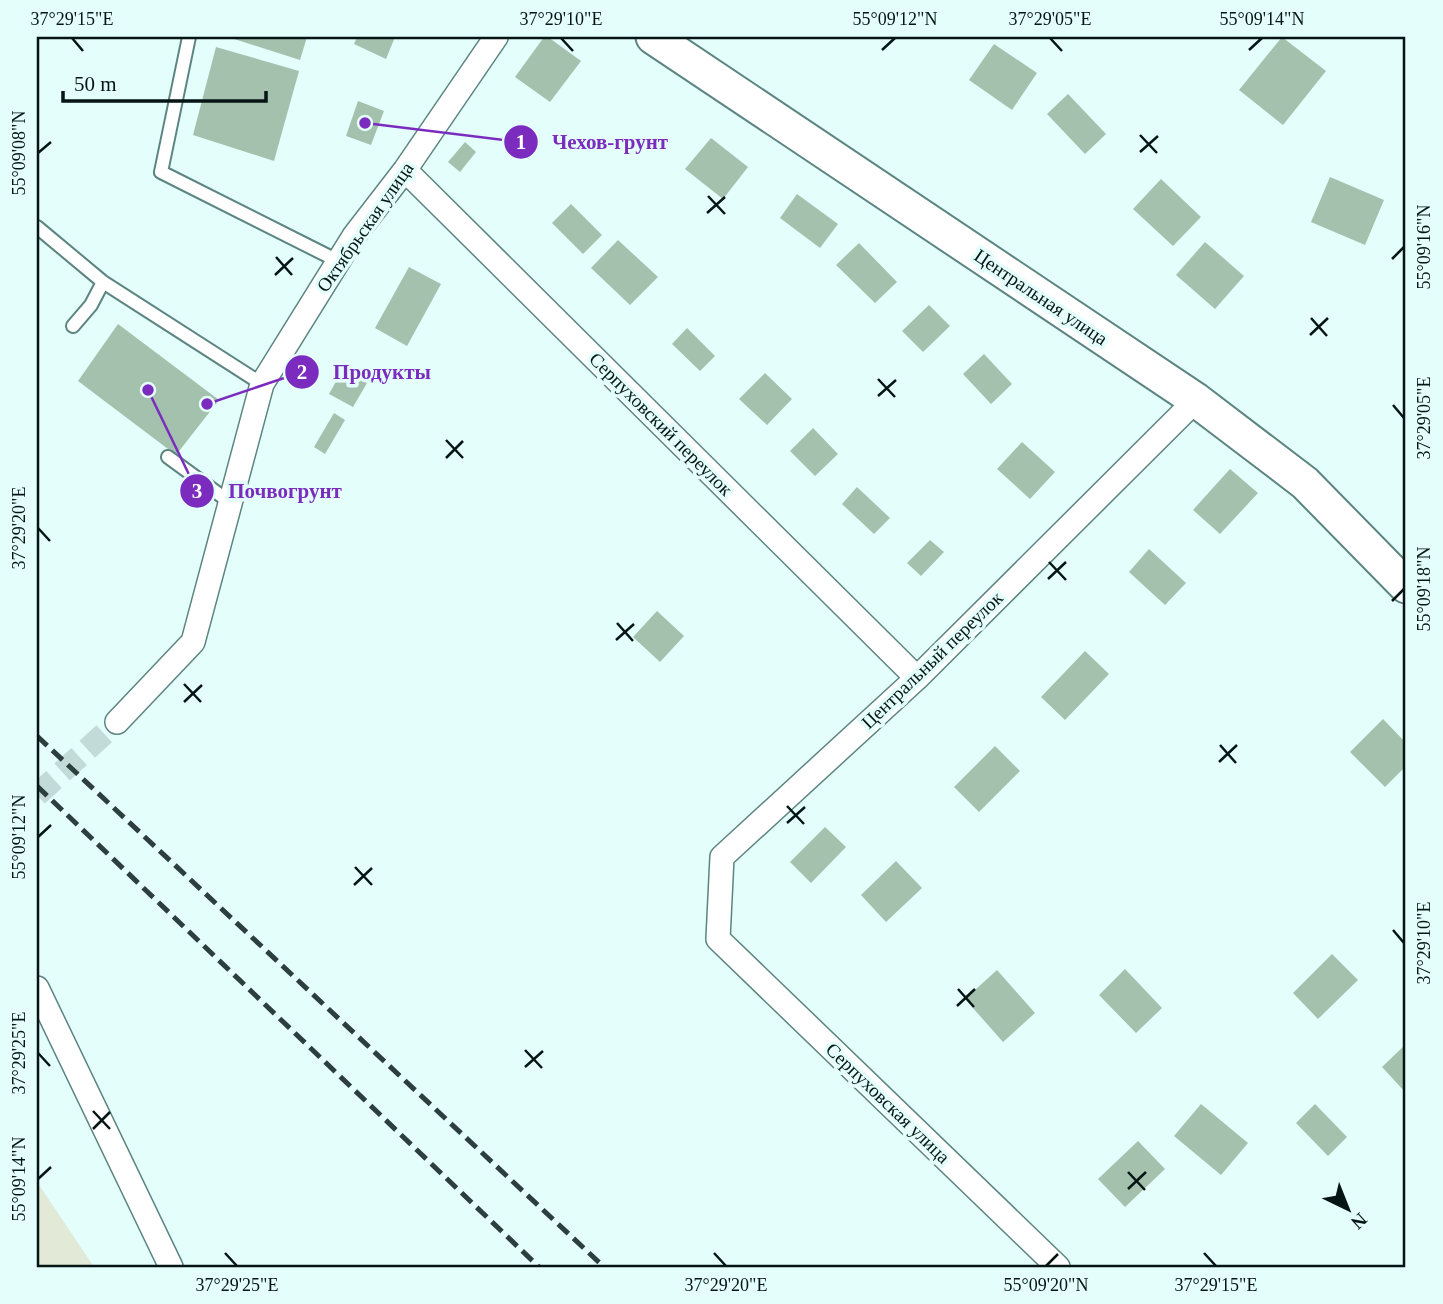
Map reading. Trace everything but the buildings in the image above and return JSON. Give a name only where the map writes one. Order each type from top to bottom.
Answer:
[{"type":"street","name":"Октябрьская улица","points":[[117,722],[193,642],[262,384],[354,236],[405,170],[496,37]]},
{"type":"street","name":"Центральная улица","points":[[653,37],[1196,400],[1305,483],[1406,586]]},
{"type":"street","name":"Серпуховский переулок","points":[[405,170],[917,678]]},
{"type":"street","name":"Центральный переулок","points":[[718,939],[722,857],[917,678],[1196,400]]},
{"type":"street","name":"Серпуховская улица","points":[[718,939],[1058,1267]]},
{"type":"street","points":[[37,988],[171,1267]]},
{"type":"lane","points":[[189,37],[161,172],[338,261]]},
{"type":"lane","points":[[37,227],[103,282],[262,384]]},
{"type":"lane","points":[[73,326],[91,305],[103,282]]},
{"type":"lane","points":[[168,457],[231,503]]},
{"type":"green space","points":[[37,1182],[94,1267],[37,1267]]},
{"type":"tunnel","points":[[37,795],[117,722]]},
{"type":"railway","points":[[37,736],[604,1267]]},
{"type":"railway","points":[[37,786],[539,1267]]},
{"type":"place","name":"Чехов-грунт","points":[[365,123]]},
{"type":"place","name":"Почвогрунт","points":[[148,390]]},
{"type":"place","name":"Продукты","points":[[207,404]]}]
